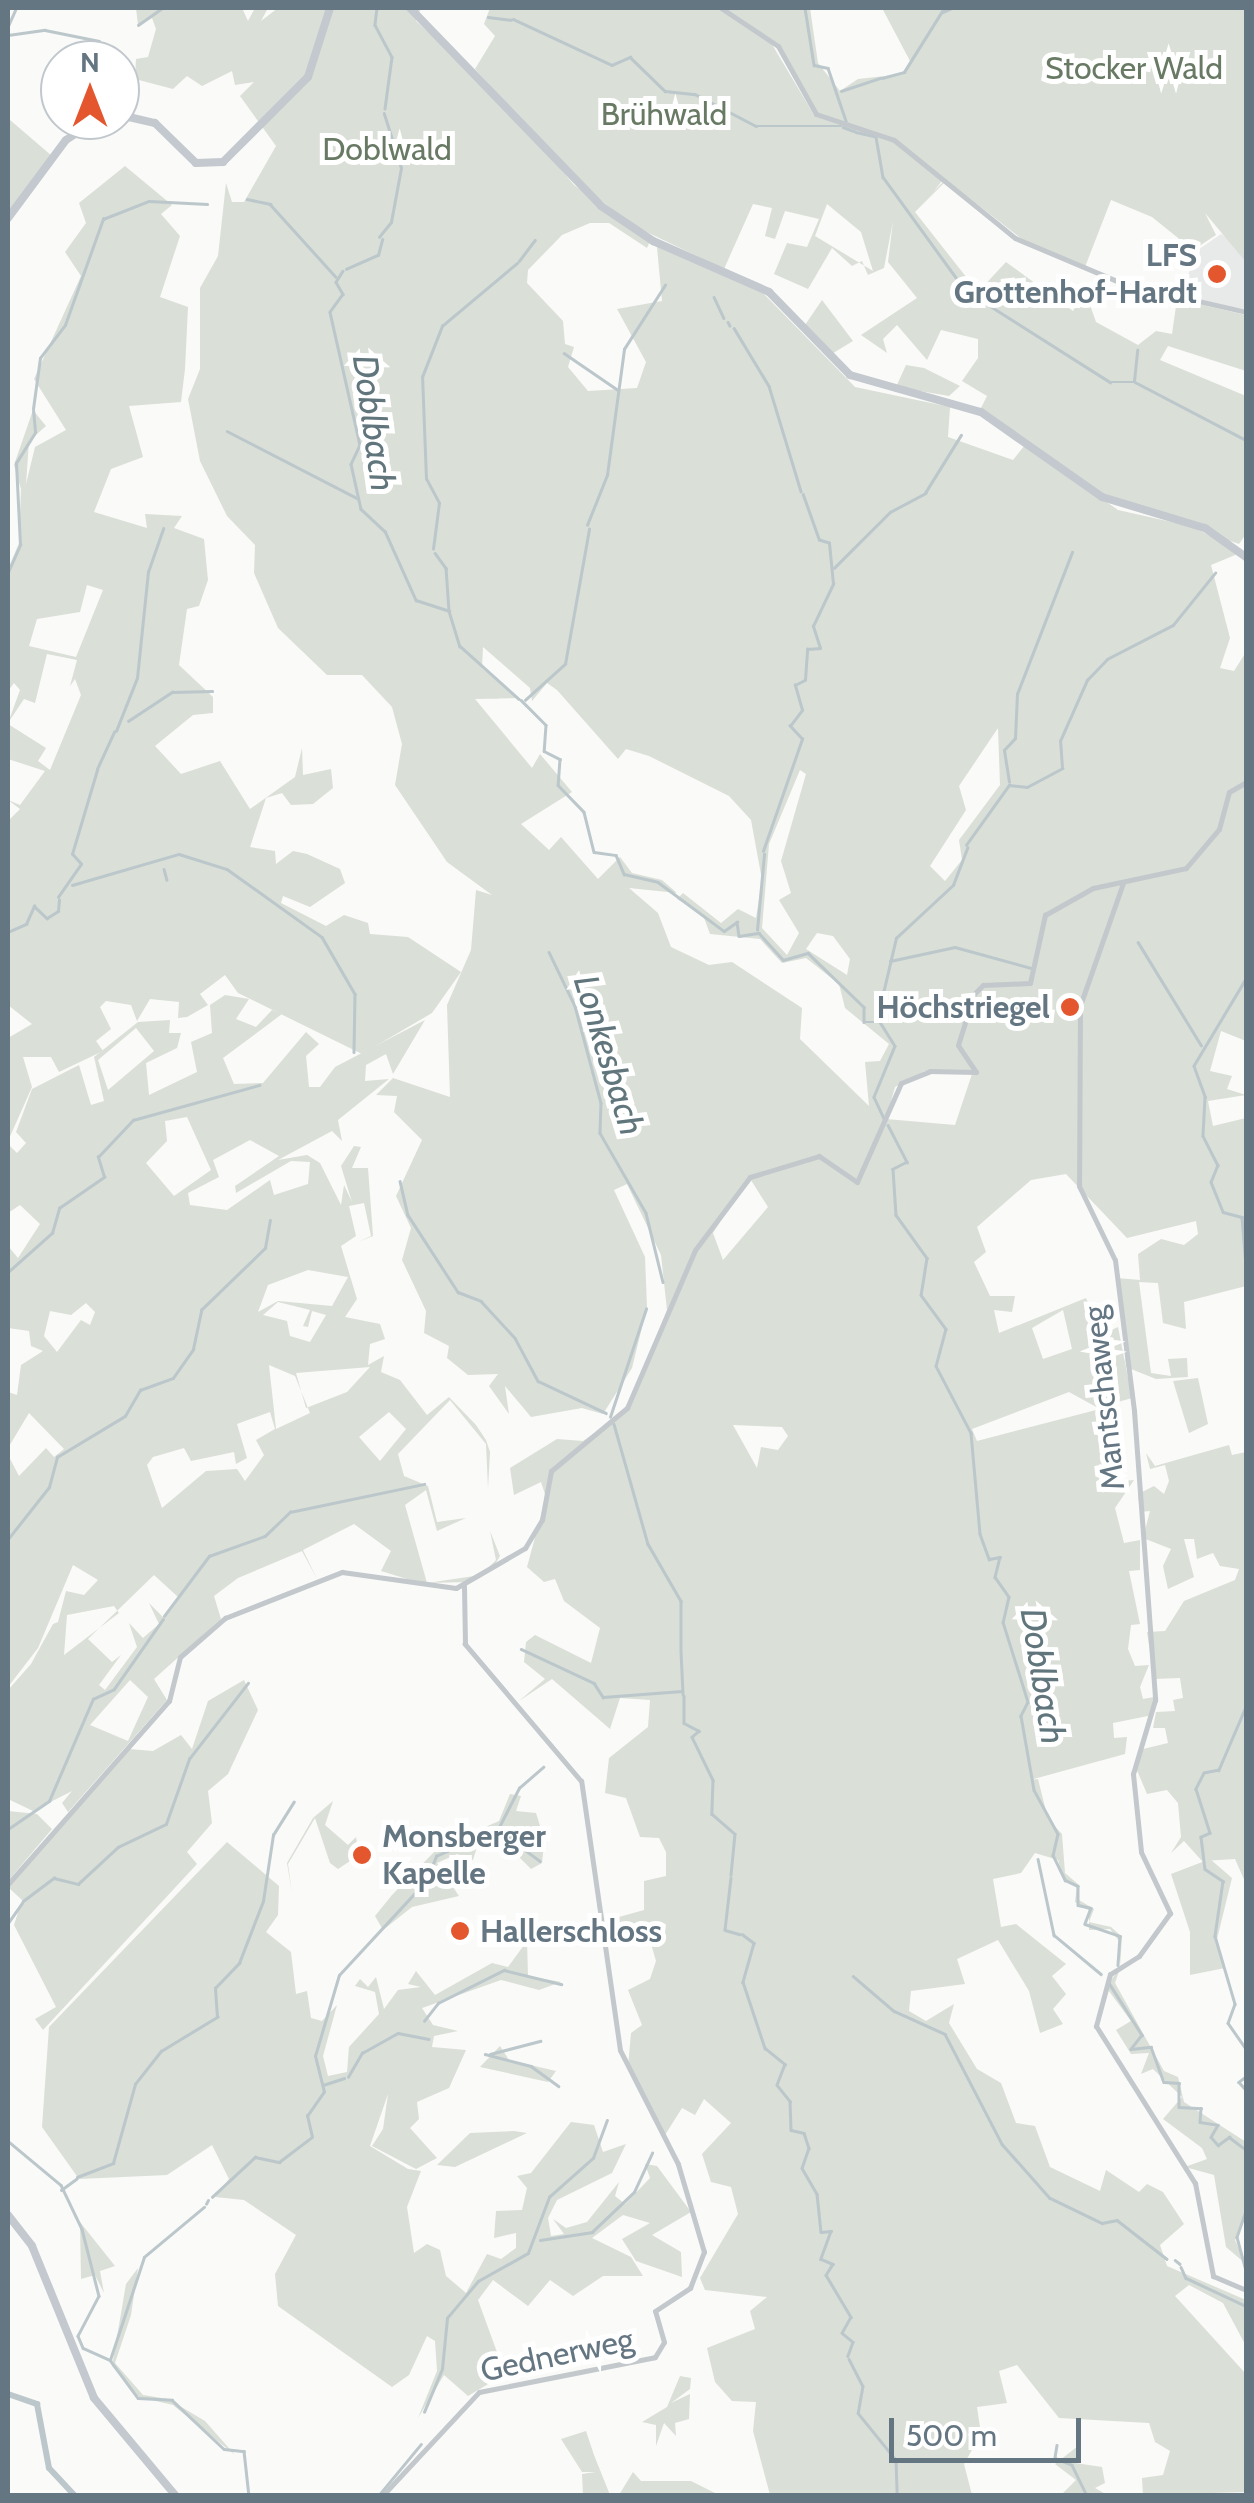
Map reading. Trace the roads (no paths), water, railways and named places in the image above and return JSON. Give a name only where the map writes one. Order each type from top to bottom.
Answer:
[{"type":"main road","points":[[140,118],[152,121],[193,162],[223,162],[308,77],[330,8]]},
{"type":"main road","points":[[410,8],[438,45],[496,90],[601,206],[654,241],[764,289],[856,379],[981,412],[1102,497],[1205,528],[1246,558]]},
{"type":"main road","points":[[416,17],[425,8]]},
{"type":"main road","points":[[8,218],[66,140]]},
{"type":"main road","points":[[8,2215],[34,2250],[94,2398],[176,2496]]},
{"type":"street","points":[[721,8],[778,46],[816,114],[894,140],[1015,238],[1124,284],[1246,312]]},
{"type":"street","points":[[8,1884],[169,1701],[180,1656],[225,1618],[342,1572],[464,1586],[528,1546],[556,1464],[623,1413],[695,1250],[753,1174],[819,1156],[857,1182],[901,1083],[930,1071],[976,1072],[958,1042],[977,989],[1026,987],[1044,915],[1124,883],[1188,866],[1220,828],[1229,792],[1246,782]]},
{"type":"street","name":"Mantschaweg","points":[[1124,883],[1080,1006],[1080,1186],[1115,1260],[1133,1398],[1155,1700],[1133,1782],[1143,1858],[1170,1914],[1120,1967],[1097,2032],[1195,2183],[1213,2276],[1246,2290]]},
{"type":"street","name":"Gednerweg","points":[[382,2496],[479,2392],[526,2390],[585,2367],[626,2368],[662,2348],[655,2311],[690,2288],[704,2247],[618,2033],[583,1786],[566,1754],[464,1644],[464,1586]]},
{"type":"street","points":[[1245,2379],[1246,2403]]},
{"type":"waterway","points":[[8,26],[16,8]]},
{"type":"waterway","points":[[138,25],[162,8]]},
{"type":"waterway","name":"Doblbach","points":[[377,8],[375,25],[392,57],[385,109]]},
{"type":"waterway","points":[[805,8],[814,65],[828,68],[846,121]]},
{"type":"waterway","points":[[882,78],[904,72],[944,8]]},
{"type":"waterway","points":[[943,12],[952,8]]},
{"type":"waterway","points":[[488,17],[511,20]]},
{"type":"waterway","points":[[513,19],[612,65],[630,57],[665,91],[695,94],[756,126],[841,126]]},
{"type":"waterway","points":[[8,35],[45,30],[94,40]]},
{"type":"waterway","points":[[841,91],[880,78]]},
{"type":"waterway","name":"Doblbach","points":[[379,237],[391,222],[401,168],[384,114]]},
{"type":"waterway","points":[[843,127],[854,131]]},
{"type":"waterway","points":[[856,132],[874,136]]},
{"type":"waterway","points":[[876,137],[883,177],[965,290],[1110,382],[1135,382],[1246,440]]},
{"type":"waterway","points":[[247,199],[270,204],[336,277]]},
{"type":"waterway","points":[[33,409],[40,358],[65,325],[103,219],[149,201],[207,204]]},
{"type":"waterway","name":"Doblbach","points":[[346,269],[378,255],[382,240]]},
{"type":"waterway","points":[[519,261],[535,240]]},
{"type":"waterway","points":[[433,549],[439,503],[426,479],[422,377],[442,326],[517,263]]},
{"type":"waterway","name":"Doblbach","points":[[343,271],[336,282],[343,294],[330,312],[360,445],[351,464],[361,509],[385,531],[416,600],[449,611],[460,646],[519,699]]},
{"type":"waterway","points":[[587,525],[607,475],[624,349],[665,285]]},
{"type":"waterway","points":[[714,297],[724,318]]},
{"type":"waterway","points":[[728,322],[730,326]]},
{"type":"waterway","points":[[734,328],[769,386],[801,491]]},
{"type":"waterway","points":[[1134,381],[1137,350]]},
{"type":"waterway","points":[[564,353],[618,390]]},
{"type":"waterway","points":[[8,572],[20,545],[16,463],[35,432],[33,411]]},
{"type":"waterway","points":[[227,431],[357,498]]},
{"type":"waterway","points":[[834,568],[890,512],[925,493],[961,435]]},
{"type":"waterway","points":[[763,851],[802,739],[790,726],[802,710],[795,685],[805,680],[807,649],[820,648],[813,626],[833,584],[829,543],[819,540],[803,495]]},
{"type":"waterway","points":[[116,731],[137,678],[148,572],[163,529]]},
{"type":"waterway","points":[[525,700],[565,664],[589,529]]},
{"type":"waterway","points":[[1009,782],[1004,750],[1015,738],[1017,694],[1072,552]]},
{"type":"waterway","points":[[435,553],[446,568],[449,611]]},
{"type":"waterway","points":[[966,845],[1009,785],[1027,787],[1062,768],[1060,741],[1087,680],[1107,659],[1173,625],[1215,573]]},
{"type":"waterway","points":[[128,721],[172,692],[212,691]]},
{"type":"waterway","name":"Doblbach","points":[[521,700],[546,725],[544,751],[560,759],[558,785],[584,812],[594,852],[616,855],[624,874],[658,882],[724,931],[737,922],[739,936],[759,933],[783,960],[808,953],[864,1007],[864,1022],[880,1022],[895,1046],[874,1097],[884,1118]]},
{"type":"waterway","points":[[97,769],[114,732]]},
{"type":"waterway","points":[[58,897],[81,864],[72,854],[97,770]]},
{"type":"waterway","points":[[877,1019],[896,938],[953,885],[967,848]]},
{"type":"waterway","points":[[72,885],[179,854],[227,869],[322,937],[355,994],[354,1052]]},
{"type":"waterway","points":[[757,930],[764,854]]},
{"type":"waterway","points":[[164,869],[167,880]]},
{"type":"waterway","points":[[8,932],[26,924],[34,906],[47,918],[58,911],[59,900]]},
{"type":"waterway","points":[[1246,913],[1246,922]]},
{"type":"waterway","points":[[1138,942],[1201,1045]]},
{"type":"waterway","points":[[890,961],[955,947],[1031,968]]},
{"type":"waterway","name":"Lonkesbach","points":[[549,952],[575,1006],[601,1103],[600,1133],[646,1213],[663,1282]]},
{"type":"waterway","points":[[1246,979],[1194,1066],[1205,1097],[1203,1136],[1218,1165],[1211,1182],[1223,1212],[1242,1217],[1246,1266]]},
{"type":"waterway","points":[[8,1272],[52,1233],[59,1208],[104,1177],[98,1157],[133,1120],[259,1085]]},
{"type":"waterway","name":"Doblbach","points":[[888,1125],[907,1162],[893,1169],[896,1215],[927,1258],[921,1295],[946,1329],[936,1366],[971,1433],[980,1534],[989,1559],[1000,1557],[995,1577],[1009,1597],[1003,1622],[1028,1702],[1021,1716],[1034,1790],[1058,1834],[1053,1855],[1065,1880],[1078,1886],[1078,1905],[1091,1908],[1085,1924],[1120,1936],[1118,1965]]},
{"type":"waterway","points":[[400,1181],[408,1215],[458,1292],[481,1301],[515,1338],[538,1381],[606,1413]]},
{"type":"waterway","points":[[8,1539],[49,1487],[57,1457],[125,1416],[140,1390],[173,1378],[193,1349],[201,1310],[265,1248],[270,1220]]},
{"type":"waterway","name":"Lonkesbach","points":[[610,1417],[646,1309]]},
{"type":"waterway","name":"Lonkesbach","points":[[614,1424],[648,1544],[681,1601],[681,1649]]},
{"type":"waterway","points":[[164,1616],[209,1556],[265,1536],[290,1512],[424,1484]]},
{"type":"waterway","points":[[8,1829],[49,1801],[93,1699],[114,1689],[163,1619]]},
{"type":"waterway","points":[[521,1649],[594,1683],[603,1697],[682,1691]]},
{"type":"waterway","name":"Lonkesbach","points":[[681,1651],[683,1694]]},
{"type":"waterway","points":[[23,1901],[54,1878],[78,1884],[118,1847],[166,1824],[189,1759],[248,1683]]},
{"type":"waterway","name":"Lonkesbach","points":[[684,1696],[684,1723],[699,1731],[692,1737],[713,1780],[712,1814],[735,1834],[731,1875]]},
{"type":"waterway","points":[[1246,1707],[1219,1770],[1204,1773],[1196,1789],[1210,1833],[1201,1837],[1205,1869],[1223,1881],[1215,1936],[1235,2004],[1228,2023],[1246,2049]]},
{"type":"waterway","points":[[212,2197],[255,2157],[279,2162],[312,2137],[307,2116],[324,2092],[315,2056],[339,1975],[426,1881],[436,1856],[498,1829],[519,1788],[543,1767]]},
{"type":"waterway","points":[[77,2177],[113,2163],[135,2084],[161,2051],[217,2017],[215,1988],[239,1963],[263,1901],[273,1835],[294,1802]]},
{"type":"waterway","points":[[498,1830],[540,1861]]},
{"type":"waterway","points":[[8,1841],[8,1848]]},
{"type":"waterway","points":[[1038,1859],[1054,1935],[1101,1974]]},
{"type":"waterway","name":"Lonkesbach","points":[[731,1878],[725,1930],[739,1934]]},
{"type":"waterway","points":[[8,1923],[22,1903]]},
{"type":"waterway","name":"Lonkesbach","points":[[742,1934],[754,1943],[743,1982],[765,2048],[785,2064],[777,2085],[790,2101],[791,2130],[804,2133],[809,2148],[802,2168],[817,2194],[821,2232],[831,2231],[821,2259],[833,2264],[826,2275],[851,2317],[842,2333],[853,2342],[848,2356]]},
{"type":"waterway","points":[[424,2021],[438,2003],[504,1970],[561,1984]]},
{"type":"waterway","points":[[853,1976],[894,2011],[945,2034],[1002,2144],[1050,2198],[1102,2223],[1117,2220],[1167,2259]]},
{"type":"waterway","name":"Doblbach","points":[[1109,1983],[1142,2035],[1131,2049],[1151,2047],[1164,2082],[1179,2083],[1179,2107],[1201,2108],[1200,2122],[1218,2125],[1211,2137],[1218,2145],[1229,2137],[1246,2150]]},
{"type":"waterway","points":[[348,2077],[362,2053],[398,2033],[428,2039]]},
{"type":"waterway","points":[[490,2054],[540,2041]]},
{"type":"waterway","points":[[485,2054],[531,2066],[559,2086]]},
{"type":"waterway","points":[[1246,2069],[1246,2074]]},
{"type":"waterway","points":[[1246,2077],[1239,2082],[1246,2090]]},
{"type":"waterway","points":[[323,2085],[344,2078]]},
{"type":"waterway","points":[[424,2412],[442,2369],[447,2318],[478,2281],[528,2253],[549,2197],[593,2158],[607,2120]]},
{"type":"waterway","points":[[8,2141],[61,2185],[82,2229],[99,2296],[78,2336],[83,2348],[110,2360],[138,2398],[172,2400],[224,2449],[244,2451],[249,2496]]},
{"type":"waterway","points":[[540,2240],[592,2232],[634,2192],[652,2153]]},
{"type":"waterway","name":"Doblbach","points":[[1246,2169],[1246,2174]]},
{"type":"waterway","points":[[61,2190],[76,2179]]},
{"type":"waterway","points":[[206,2204],[208,2200]]},
{"type":"waterway","points":[[110,2360],[144,2257],[204,2207]]},
{"type":"waterway","points":[[1246,2211],[1237,2237],[1246,2270]]},
{"type":"waterway","points":[[1175,2260],[1180,2264]]},
{"type":"waterway","points":[[1181,2267],[1186,2278],[1246,2306]]},
{"type":"waterway","name":"Lonkesbach","points":[[849,2359],[863,2386],[858,2413],[896,2460],[897,2496]]},
{"type":"waterway","points":[[8,2394],[37,2404],[49,2468],[75,2496]]},
{"type":"waterway","points":[[378,2496],[421,2444]]},
{"type":"waterway","points":[[1057,2445],[1055,2458],[1072,2465],[1087,2496]]},
{"type":"place","name":"LFS Grottenhof-Hardt","points":[[1217,274]]},
{"type":"place","name":"Höchstriegel","points":[[1070,1007]]},
{"type":"place","name":"Monsberger Kapelle","points":[[362,1855]]},
{"type":"place","name":"Hallerschloss","points":[[460,1931]]},
{"type":"park label","name":"Stocker Wald","points":[[1134,68]]},
{"type":"park label","name":"Brühwald","points":[[664,114]]},
{"type":"park label","name":"Doblwald","points":[[387,149]]}]
